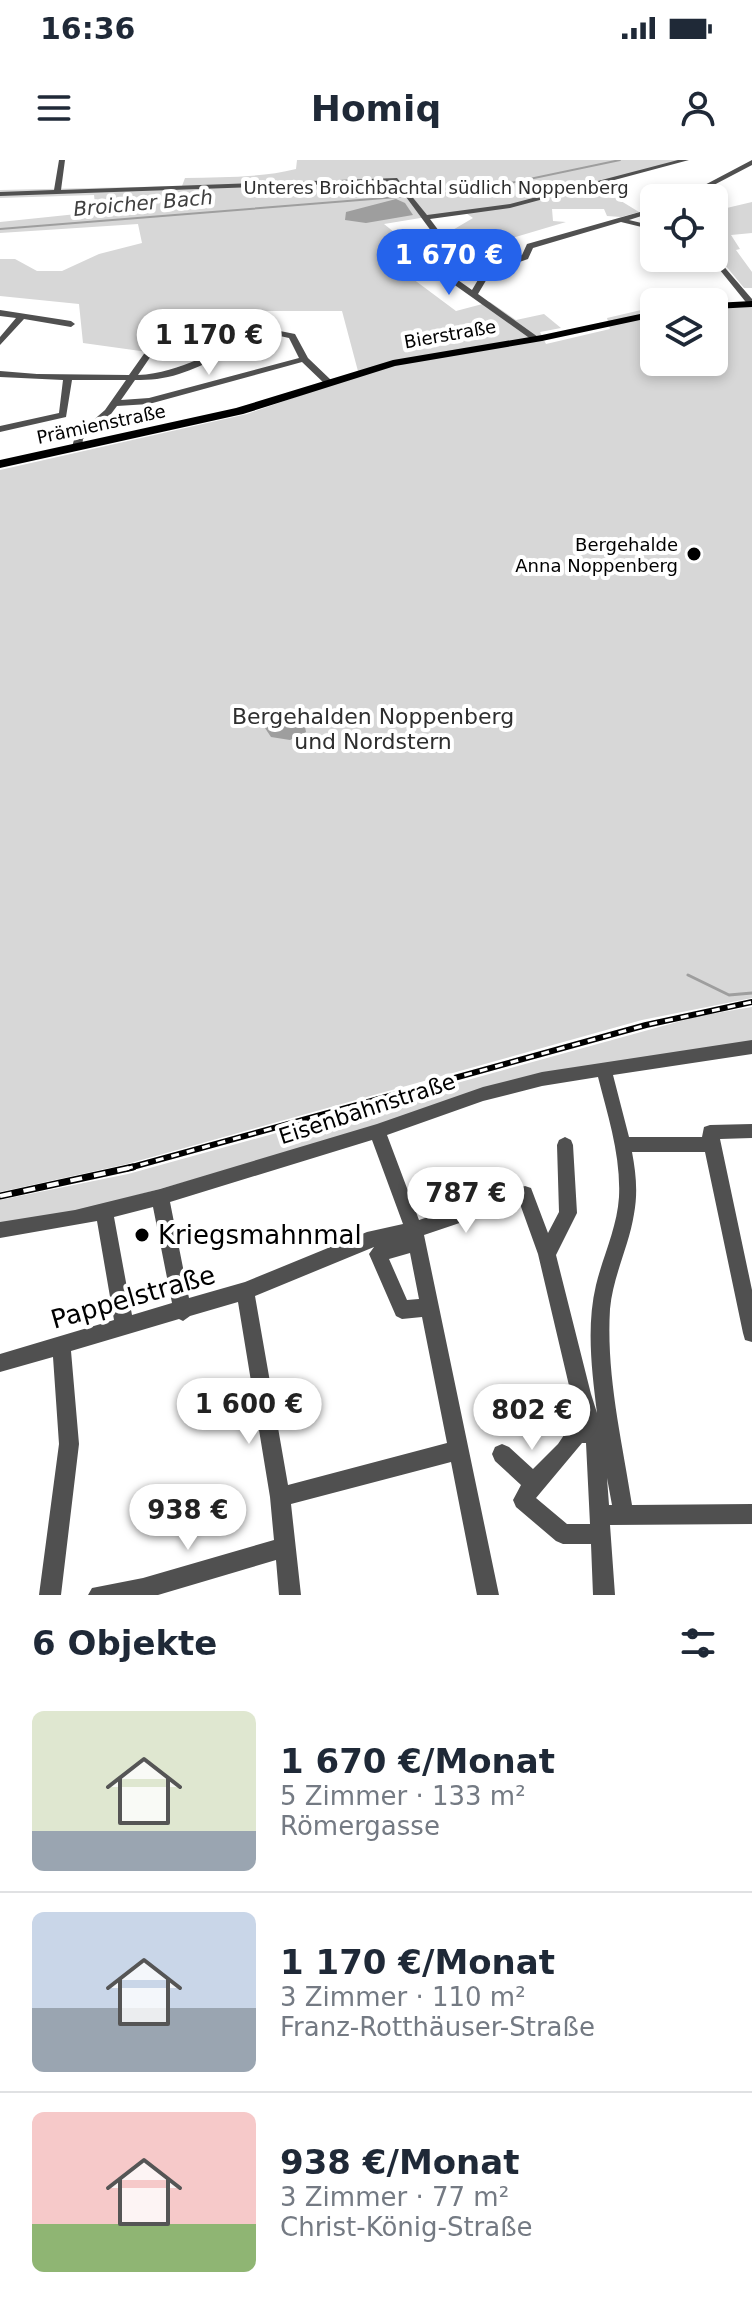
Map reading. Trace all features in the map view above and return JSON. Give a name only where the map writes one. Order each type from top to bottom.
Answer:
[{"type":"main road","points":[[728,305],[752,304]]},
{"type":"main road","name":"Bierstraße","points":[[347,377],[424,356],[535,339],[640,317]]},
{"type":"main road","name":"Prämienstraße","points":[[0,464],[239,411],[347,377]]},
{"type":"street","points":[[57,192],[62,160]]},
{"type":"street","points":[[424,218],[510,206],[686,160]]},
{"type":"street","points":[[710,184],[752,162]]},
{"type":"street","points":[[0,194],[397,180],[444,243],[447,251],[440,260],[440,269],[535,339]]},
{"type":"street","points":[[474,294],[488,270],[525,257],[530,246],[640,214]]},
{"type":"street","points":[[618,219],[640,224]]},
{"type":"street","points":[[726,272],[752,304]]},
{"type":"street","points":[[0,313],[71,324]]},
{"type":"street","points":[[0,342],[22,316]]},
{"type":"street","points":[[0,374],[68,379],[131,378],[177,372],[247,342],[281,333],[292,336],[304,359],[329,383]]},
{"type":"street","points":[[77,447],[78,438],[116,403],[149,353]]},
{"type":"street","points":[[116,403],[149,401],[304,359]]},
{"type":"street","points":[[0,429],[63,415],[68,379]]},
{"type":"street","name":"Eisenbahnstraße","points":[[0,1230],[160,1197],[377,1131],[483,1094],[603,1068],[752,1047]]},
{"type":"street","points":[[603,1068],[630,1190],[626,1215],[607,1275],[601,1311],[601,1354],[623,1514]]},
{"type":"street","points":[[377,1131],[415,1236],[488,1595]]},
{"type":"street","points":[[752,1131],[710,1132],[752,1333]]},
{"type":"street","points":[[621,1145],[712,1144]]},
{"type":"street","points":[[547,1254],[568,1213],[565,1145]]},
{"type":"street","points":[[430,1307],[402,1310],[378,1254],[415,1236],[525,1194],[547,1254],[581,1394],[600,1525],[604,1595]]},
{"type":"street","points":[[160,1197],[183,1312]]},
{"type":"street","points":[[104,1211],[125,1328]]},
{"type":"street","name":"Pappelstraße","points":[[0,1363],[125,1328],[173,1311],[183,1312],[245,1291],[367,1240],[415,1236]]},
{"type":"street","points":[[245,1291],[280,1497],[290,1595]]},
{"type":"street","points":[[50,1595],[69,1444],[61,1344]]},
{"type":"street","points":[[586,1434],[532,1482],[523,1500],[563,1534],[600,1525],[623,1514],[752,1514]]},
{"type":"street","points":[[280,1497],[458,1450]]},
{"type":"street","points":[[502,1454],[532,1482]]},
{"type":"street","points":[[99,1595],[143,1589],[286,1547]]},
{"type":"green space","name":"Bergehalden Noppenberg und Nordstern","points":[[297,160],[681,160],[595,185],[639,212],[621,217],[607,216],[604,209],[552,209],[553,221],[566,222],[482,247],[451,231],[473,218],[463,211],[384,224],[420,253],[405,256],[418,269],[405,273],[456,311],[490,302],[516,320],[544,314],[561,328],[540,332],[546,344],[610,329],[607,318],[640,310],[640,376],[728,376],[728,308],[752,307],[752,998],[642,1020],[127,1164],[0,1192],[0,470],[247,414],[359,375],[342,311],[264,311],[162,346],[155,353],[83,343],[79,304],[0,296],[0,259],[15,259],[37,271],[62,271],[99,254],[142,243],[138,224],[0,233],[0,222],[96,212],[94,195],[0,198],[0,190],[182,186],[185,178],[255,176],[296,169]]},
{"type":"green space","points":[[752,202],[752,233],[731,235],[740,249],[736,250],[752,272],[752,288],[744,288],[728,269],[728,208]]},
{"type":"green space","points":[[752,1007],[752,1044],[573,1068],[72,1213],[0,1225],[0,1200],[128,1174],[699,1016]]},
{"type":"shaded area","points":[[396,199],[405,203],[413,215],[366,223],[345,220],[346,212]]},
{"type":"shaded area","points":[[289,710],[303,716],[306,732],[290,740],[271,737],[265,728],[267,720]]},
{"type":"waterway","name":"Broicher Bach","points":[[0,229],[472,191],[620,160]]},
{"type":"waterway","points":[[688,975],[729,995],[752,993]]},
{"type":"railway","points":[[129,1168],[646,1025],[752,1002]]},
{"type":"railway","points":[[0,1196],[129,1168]]},
{"type":"railway","points":[[125,1169],[129,1168]]},
{"type":"place","name":"Bergehalde Anna Noppenberg","points":[[694,554]]},
{"type":"place","name":"Kriegsmahnmal","points":[[142,1235]]},
{"type":"park label","name":"Unteres Broichbachtal südlich Noppenberg","points":[[436,187]]}]
